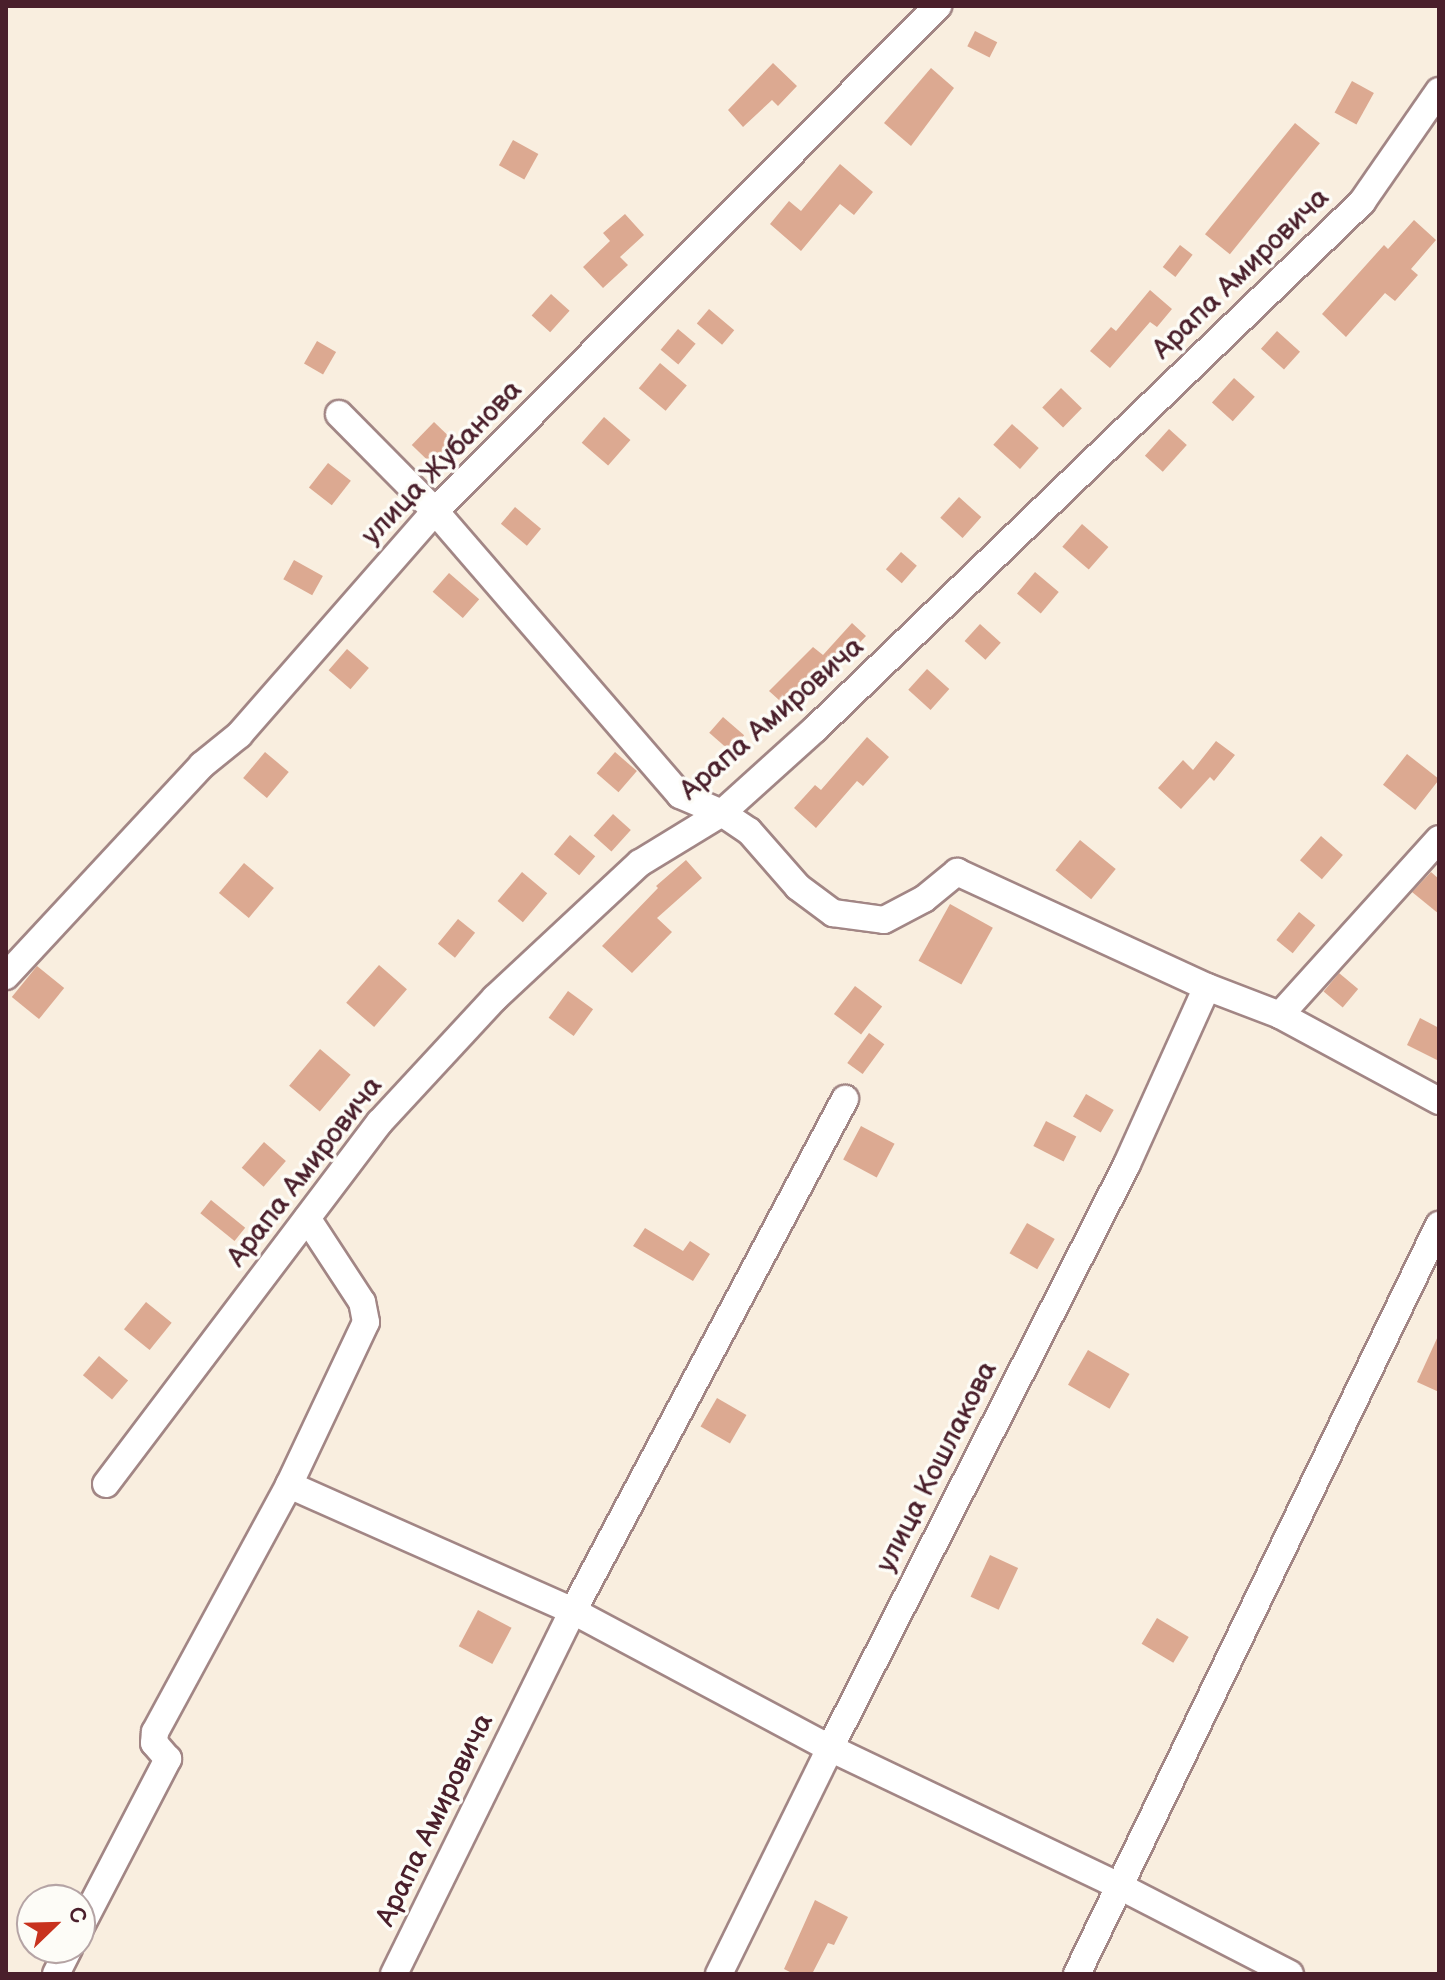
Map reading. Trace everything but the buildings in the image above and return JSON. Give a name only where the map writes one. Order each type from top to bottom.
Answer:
[{"type":"street","name":"улица Жубанова","points":[[6,976],[202,765],[239,735],[435,511],[938,6]]},
{"type":"street","name":"Арапа Амировича","points":[[106,1484],[380,1122],[495,998],[640,863],[722,813],[827,718],[1362,202],[1439,91]]},
{"type":"street","points":[[339,414],[435,511],[680,795],[722,813],[749,831],[798,887],[833,913],[884,920],[924,899],[957,872],[1207,987],[1280,1015],[1439,1101]]},
{"type":"street","points":[[1280,1015],[1439,839]]},
{"type":"street","name":"улица Кошлакова","points":[[719,1974],[830,1748],[1127,1164],[1207,987]]},
{"type":"street","name":"Арапа Амировича","points":[[394,1974],[573,1611],[845,1099]]},
{"type":"street","points":[[96,1897],[168,1759],[154,1743],[155,1732],[289,1485],[366,1322],[362,1302],[307,1218]]},
{"type":"street","points":[[1077,1974],[1439,1225]]},
{"type":"street","points":[[289,1485],[573,1611],[830,1748],[1119,1886],[1290,1974]]}]
